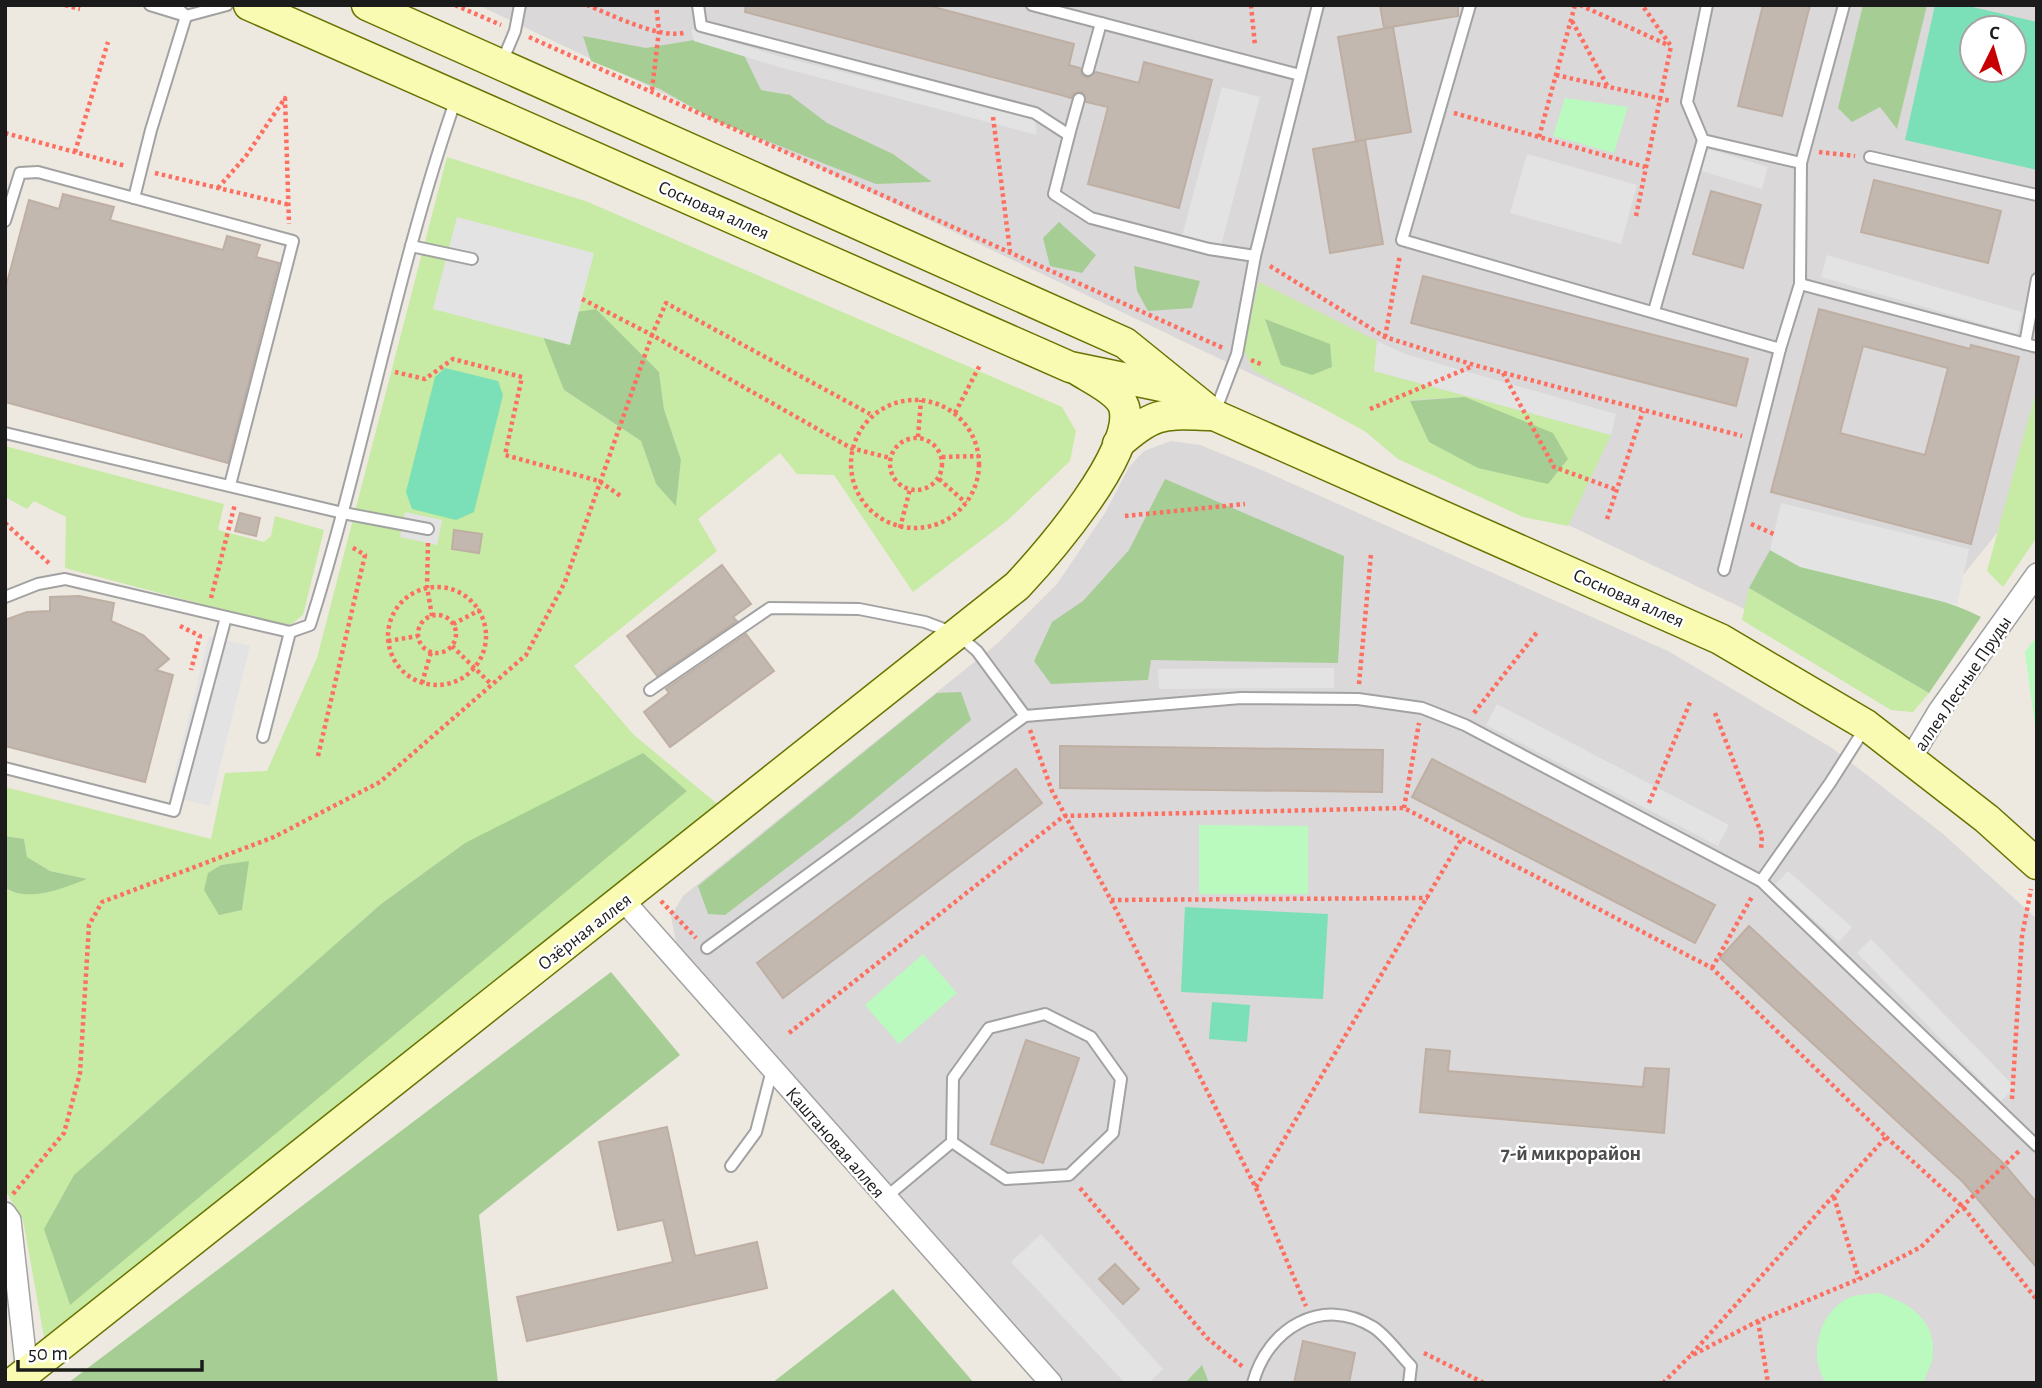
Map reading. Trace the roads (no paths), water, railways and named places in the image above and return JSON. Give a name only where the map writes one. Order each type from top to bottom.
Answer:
[{"type":"main road","name":"Сосновая аллея","points":[[249,5],[1078,370],[1177,402]]},
{"type":"main road","points":[[367,5],[1125,343],[1177,402],[1214,415]]},
{"type":"main road","points":[[1078,370],[1115,395],[1123,405],[1125,418],[1118,444]]},
{"type":"main road","points":[[1118,444],[1142,422],[1177,402]]},
{"type":"main road","name":"Сосновая аллея","points":[[1214,415],[1712,634],[1866,725],[1987,819],[2036,863]]},
{"type":"main road","name":"Озёрная аллея","points":[[20,1378],[1017,586],[1052,548],[1099,483],[1118,444]]},
{"type":"street","name":"аллея Лесные Пруды","points":[[1911,758],[1939,711],[2037,574]]},
{"type":"street","name":"Каштановая аллея","points":[[623,900],[1051,1383]]},
{"type":"street","points":[[5,1213],[10,1220],[20,1378]]},
{"type":"lane","points":[[150,5],[186,16],[227,5]]},
{"type":"lane","points":[[174,5],[186,16]]},
{"type":"lane","points":[[501,65],[515,31],[520,5]]},
{"type":"lane","points":[[698,5],[701,26],[1035,113],[1069,135]]},
{"type":"lane","points":[[1032,5],[1063,9],[1101,23],[1300,75]]},
{"type":"lane","points":[[1214,415],[1237,354],[1255,256],[1318,5]]},
{"type":"lane","points":[[1470,5],[1402,240],[1780,349]]},
{"type":"lane","points":[[1654,311],[1703,140],[1687,102],[1707,5]]},
{"type":"lane","points":[[1724,570],[1780,349],[1800,284],[1801,163],[1844,5]]},
{"type":"lane","points":[[134,198],[151,130],[186,16]]},
{"type":"lane","points":[[1088,69],[1101,23]]},
{"type":"lane","points":[[5,597],[38,584],[65,579],[290,632],[310,625],[337,538],[411,246],[457,96]]},
{"type":"lane","points":[[1079,99],[1054,194],[1091,218],[1209,249],[1255,256]]},
{"type":"lane","points":[[1703,140],[1801,163]]},
{"type":"lane","points":[[1870,157],[2037,195]]},
{"type":"lane","points":[[5,221],[20,173],[38,172],[293,241],[230,485]]},
{"type":"lane","points":[[411,246],[472,260]]},
{"type":"lane","points":[[2025,344],[2037,279]]},
{"type":"lane","points":[[1800,284],[2037,348]]},
{"type":"lane","points":[[5,433],[343,513],[428,529]]},
{"type":"lane","points":[[650,690],[770,608],[859,609],[925,622],[957,634],[977,651],[1025,716]]},
{"type":"lane","points":[[5,768],[174,811],[226,617]]},
{"type":"lane","points":[[263,737],[290,632]]},
{"type":"lane","points":[[707,948],[1025,716],[1241,698],[1357,699],[1422,708],[1465,724],[1761,881],[2034,1142]]},
{"type":"lane","points":[[1761,881],[1830,783],[1866,725]]},
{"type":"lane","points":[[885,1198],[952,1142],[953,1079],[989,1027],[1045,1014],[1091,1037],[1121,1079],[1114,1133],[1069,1175],[1006,1179],[952,1142]]},
{"type":"lane","points":[[730,1166],[756,1132],[772,1070]]},
{"type":"lane","points":[[1254,1379],[1276,1337],[1310,1316],[1343,1315],[1373,1327],[1411,1366],[1409,1383]]},
{"type":"district","name":"7-й микрорайон","points":[[1571,1153]]}]
